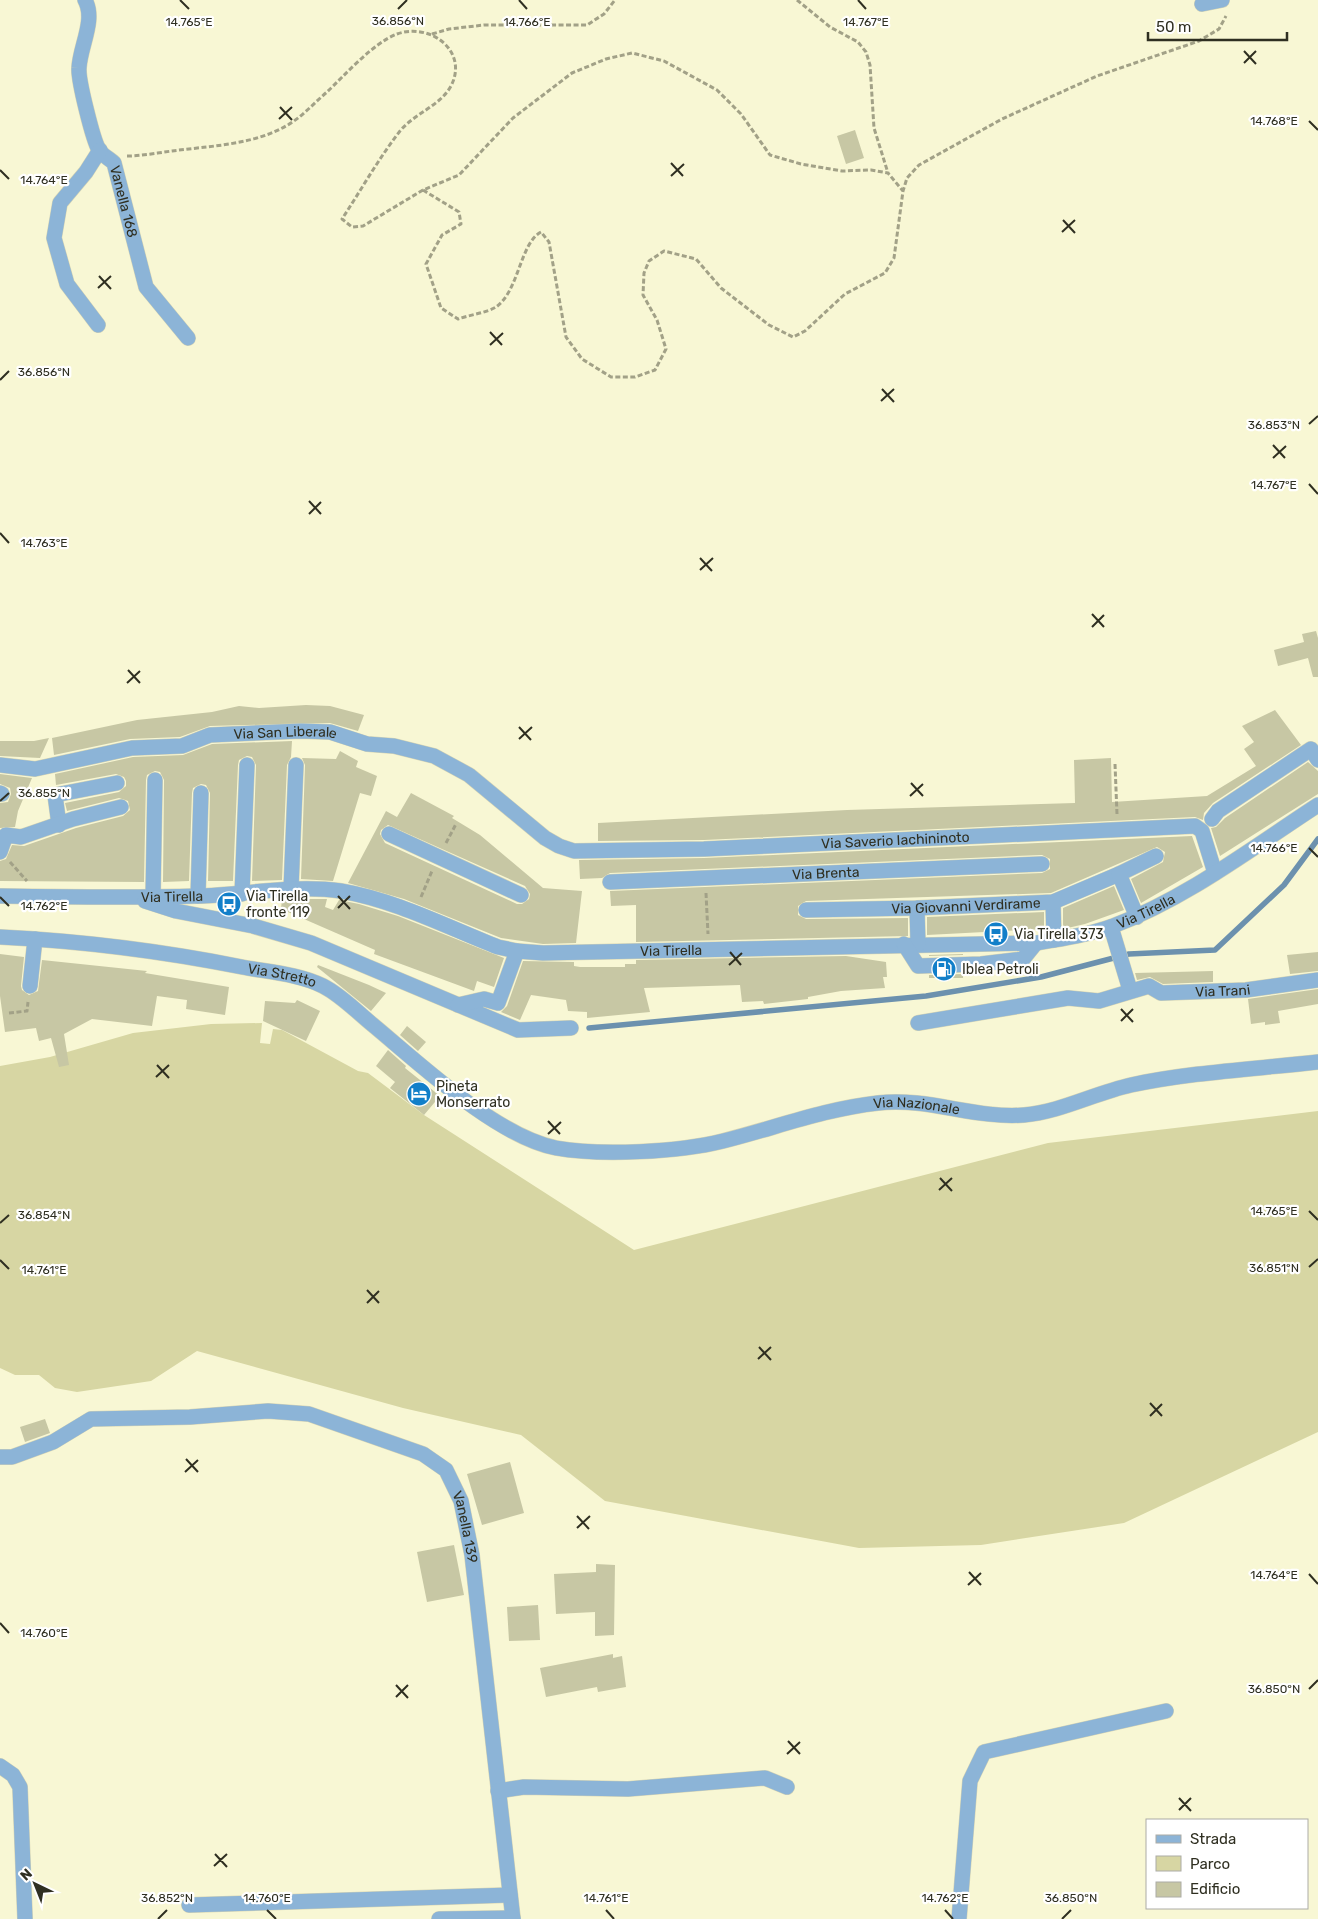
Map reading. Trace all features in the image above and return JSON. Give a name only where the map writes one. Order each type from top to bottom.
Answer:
[{"type":"street","name":"Vanella 168","points":[[85,0],[89,7],[87,28],[78,67],[79,82],[100,150],[114,163],[146,287],[188,338]]},
{"type":"street","points":[[1202,4],[1224,7]]},
{"type":"street","points":[[98,325],[67,284],[54,238],[60,203],[86,172],[100,150]]},
{"type":"street","name":"Via San Liberale","points":[[0,765],[35,769],[132,748],[182,746],[210,736],[301,731],[330,732],[367,744],[394,746],[434,756],[469,775],[545,838]]},
{"type":"street","points":[[1212,819],[1218,812],[1315,755]]},
{"type":"street","points":[[242,894],[247,765]]},
{"type":"street","points":[[291,889],[296,766]]},
{"type":"street","points":[[153,897],[155,780]]},
{"type":"street","points":[[59,825],[55,794],[117,783]]},
{"type":"street","points":[[198,896],[201,793]]},
{"type":"street","name":"Via Tirella","points":[[0,896],[153,897],[242,894],[291,889],[339,891],[372,898],[498,947],[517,951],[589,954],[911,944],[1036,943],[1111,927],[1170,901],[1318,805]]},
{"type":"street","points":[[3,855],[6,835],[21,837],[121,808]]},
{"type":"street","name":"Via Saverio Iachininoto","points":[[545,838],[558,846],[574,851],[598,852],[1195,826],[1202,832],[1215,873]]},
{"type":"street","points":[[389,834],[521,895]]},
{"type":"street","name":"Via Giovanni Verdirame","points":[[806,910],[918,908],[1053,902],[1156,856]]},
{"type":"street","name":"Via Brenta","points":[[610,882],[1042,864]]},
{"type":"street","points":[[1119,874],[1136,917]]},
{"type":"street","points":[[134,897],[176,911],[253,926],[311,943],[518,1030],[571,1028]]},
{"type":"street","points":[[1053,902],[1054,940]]},
{"type":"street","points":[[918,908],[911,944],[918,966],[981,964],[1023,959],[1036,943]]},
{"type":"street","points":[[1111,927],[1130,990]]},
{"type":"street","name":"Via Stretto","points":[[0,937],[104,945],[193,957],[279,974],[324,986],[447,1086],[516,1134]]},
{"type":"street","points":[[30,986],[35,939]]},
{"type":"street","points":[[458,1005],[484,999],[498,1003],[517,951]]},
{"type":"street","name":"Via Trani","points":[[918,1023],[1068,998],[1099,1000],[1149,986],[1161,994],[1237,990],[1318,980]]},
{"type":"street","name":"Via Nazionale","points":[[516,1134],[554,1148],[588,1152],[650,1150],[720,1142],[803,1117],[883,1102],[948,1107],[1009,1115],[1028,1115],[1115,1089],[1149,1082],[1318,1062]]},
{"type":"street","name":"Vanella 139","points":[[0,1458],[12,1457],[53,1442],[91,1419],[268,1411],[309,1414],[423,1454],[446,1470],[461,1501],[472,1555],[513,1919]]},
{"type":"street","points":[[959,1919],[970,1780],[984,1752],[1166,1711]]},
{"type":"street","points":[[0,1766],[13,1775],[20,1787],[25,1919]]},
{"type":"street","points":[[498,1791],[524,1787],[628,1788],[765,1778],[787,1786]]},
{"type":"street","points":[[189,1906],[510,1895]]},
{"type":"street","points":[[439,1919],[513,1919]]},
{"type":"path","points":[[432,34],[448,29],[484,25],[587,25],[604,14],[614,0]]},
{"type":"path","points":[[797,0],[830,27],[858,42],[866,52],[870,65],[874,128],[888,173],[903,191]]},
{"type":"path","points":[[423,190],[459,212],[461,224],[442,235],[426,264],[441,308],[458,318],[496,307],[513,284],[532,237],[541,232],[549,242],[566,337],[582,359],[611,377],[635,377],[655,370],[666,349],[657,320],[643,295],[644,273],[649,261],[664,251],[696,259],[720,288],[785,334],[793,337],[805,331],[845,294],[885,273],[894,258],[903,191],[907,178],[919,165],[1002,119],[1097,76],[1200,40],[1220,29],[1224,7]]},
{"type":"path","points":[[120,154],[129,156],[265,136],[288,125],[374,48],[396,34],[414,31],[432,34],[445,42],[454,58],[456,74],[450,88],[437,102],[413,118],[400,131],[342,219],[352,227],[363,226],[423,190],[459,176],[513,118],[572,72],[606,59],[632,53],[664,61],[717,90],[741,114],[770,155],[801,164],[842,171],[871,170],[888,173]]},
{"type":"path","points":[[3,855],[16,866],[29,883],[29,896]]},
{"type":"path","points":[[706,878],[708,950]]},
{"type":"path","points":[[8,1013],[27,1011],[30,986]]},
{"type":"green space","points":[[262,1023],[260,1043],[270,1044],[273,1029],[282,1030],[358,1071],[368,1073],[424,1115],[634,1250],[1048,1143],[1318,1111],[1318,1432],[1124,1523],[981,1545],[859,1548],[605,1501],[521,1435],[403,1408],[197,1351],[151,1381],[77,1392],[55,1388],[39,1375],[15,1375],[0,1368],[0,1066],[50,1057],[133,1033],[211,1024]]},
{"type":"building","points":[[855,130],[864,158],[846,164],[837,136]]},
{"type":"building","points":[[1316,631],[1318,638],[1318,677],[1313,677],[1308,658],[1278,666],[1274,650],[1304,642],[1302,634]]},
{"type":"building","points":[[306,705],[330,706],[364,715],[358,731],[330,723],[210,726],[180,737],[130,739],[54,755],[52,738],[137,720],[212,712],[239,706],[259,708]]},
{"type":"building","points":[[1275,710],[1301,745],[1213,803],[1204,813],[1203,820],[1195,817],[704,840],[598,841],[598,823],[847,810],[1075,803],[1074,760],[1111,758],[1112,802],[1207,796],[1256,766],[1244,749],[1254,742],[1242,726]]},
{"type":"building","points":[[49,738],[40,758],[0,756],[0,741],[34,741]]},
{"type":"building","points":[[292,741],[291,757],[287,765],[282,880],[252,881],[256,765],[252,757],[247,756],[239,760],[238,765],[233,881],[208,881],[210,793],[206,785],[201,784],[193,788],[192,793],[189,881],[163,882],[164,780],[160,772],[155,771],[147,775],[146,780],[144,882],[0,881],[0,861],[6,859],[12,845],[24,846],[76,828],[123,816],[130,810],[128,801],[119,798],[67,811],[65,803],[119,792],[126,786],[126,781],[124,777],[116,774],[56,785],[55,774],[133,757],[183,755],[212,744]]},
{"type":"building","points":[[340,751],[358,761],[356,767],[377,776],[371,796],[360,793],[333,881],[301,879],[305,765],[302,758],[336,759]]},
{"type":"building","points":[[1308,762],[1318,771],[1318,794],[1220,856],[1211,828],[1216,827],[1225,818]]},
{"type":"building","points":[[0,774],[32,778],[18,811],[15,827],[0,828],[0,803],[8,802],[11,794],[10,788],[0,784]]},
{"type":"building","points":[[411,793],[454,816],[452,818],[480,835],[543,888],[582,891],[576,943],[543,944],[501,938],[404,899],[348,883],[386,811],[397,817]],"holes":[[[388,825],[525,886],[530,894],[529,899],[522,904],[517,904],[385,843],[380,834],[381,830]]]},
{"type":"building","points":[[1192,836],[1203,867],[1141,903],[1131,879],[1163,862],[1165,852],[1157,847],[1051,893],[806,901],[798,906],[798,915],[806,919],[908,918],[908,936],[636,942],[636,905],[611,906],[610,891],[1042,873],[1050,869],[1050,859],[1042,855],[610,873],[602,878],[580,879],[579,860],[704,858]]},
{"type":"building","points":[[1114,886],[1124,910],[1085,924],[1063,929],[1063,908]]},
{"type":"building","points":[[282,899],[327,899],[325,907],[333,910],[339,900],[359,904],[398,916],[504,958],[494,987],[477,981],[474,991],[374,954],[375,950],[281,909]]},
{"type":"building","points":[[1044,912],[1044,929],[927,935],[927,917]]},
{"type":"building","points":[[1318,952],[1318,971],[1290,974],[1287,955]]},
{"type":"building","points":[[0,954],[24,957],[21,986],[22,990],[29,995],[38,991],[42,960],[147,971],[145,973],[229,987],[225,1015],[186,1009],[187,1000],[157,996],[152,1026],[92,1019],[64,1034],[69,1065],[59,1067],[51,1038],[39,1041],[36,1028],[5,1032],[0,996]]},
{"type":"building","points":[[929,955],[963,955],[929,956]]},
{"type":"building","points":[[846,956],[886,962],[887,977],[883,977],[885,988],[841,991],[808,997],[808,999],[764,1004],[763,1001],[742,1002],[740,985],[644,988],[650,1012],[587,1018],[587,1012],[568,1011],[566,1000],[531,995],[520,1020],[501,1012],[507,1006],[523,961],[574,962],[574,966],[580,967],[625,967],[625,964],[636,964],[636,960]]},
{"type":"building","points":[[318,965],[386,993],[371,1011],[317,967]]},
{"type":"building","points":[[1213,971],[1213,982],[1163,984],[1150,977],[1137,980],[1135,973]]},
{"type":"building","points":[[963,974],[963,978],[929,978],[929,975]]},
{"type":"building","points":[[1318,989],[1318,1004],[1278,1011],[1280,1023],[1265,1025],[1265,1022],[1251,1024],[1248,999]]},
{"type":"building","points":[[297,1000],[320,1011],[306,1041],[263,1021],[265,1001],[295,1003]]},
{"type":"building","points":[[407,1026],[426,1042],[418,1051],[400,1035]]},
{"type":"building","points":[[388,1050],[406,1066],[405,1068],[440,1096],[424,1115],[390,1088],[395,1082],[376,1066]]},
{"type":"building","points":[[45,1419],[50,1433],[25,1442],[20,1427]]},
{"type":"building","points":[[510,1462],[524,1513],[482,1525],[467,1474]]},
{"type":"building","points":[[454,1545],[464,1595],[427,1602],[417,1552]]},
{"type":"building","points":[[596,1564],[615,1565],[614,1635],[595,1636],[595,1612],[556,1614],[554,1574],[596,1572]]},
{"type":"building","points":[[538,1605],[540,1640],[509,1641],[507,1607]]},
{"type":"building","points":[[613,1654],[613,1658],[622,1656],[626,1687],[598,1692],[597,1687],[546,1697],[540,1668]]},
{"type":"waterway","points":[[589,1028],[926,996],[1041,977],[1129,954],[1215,950],[1284,885],[1318,839]]},
{"type":"place","name":"Via Tirella fronte 119","points":[[229,904]]},
{"type":"place","name":"Via Tirella 373","points":[[996,934]]},
{"type":"place","name":"Iblea Petroli","points":[[944,969]]},
{"type":"place","name":"Pineta Monserrato","points":[[419,1094]]}]
